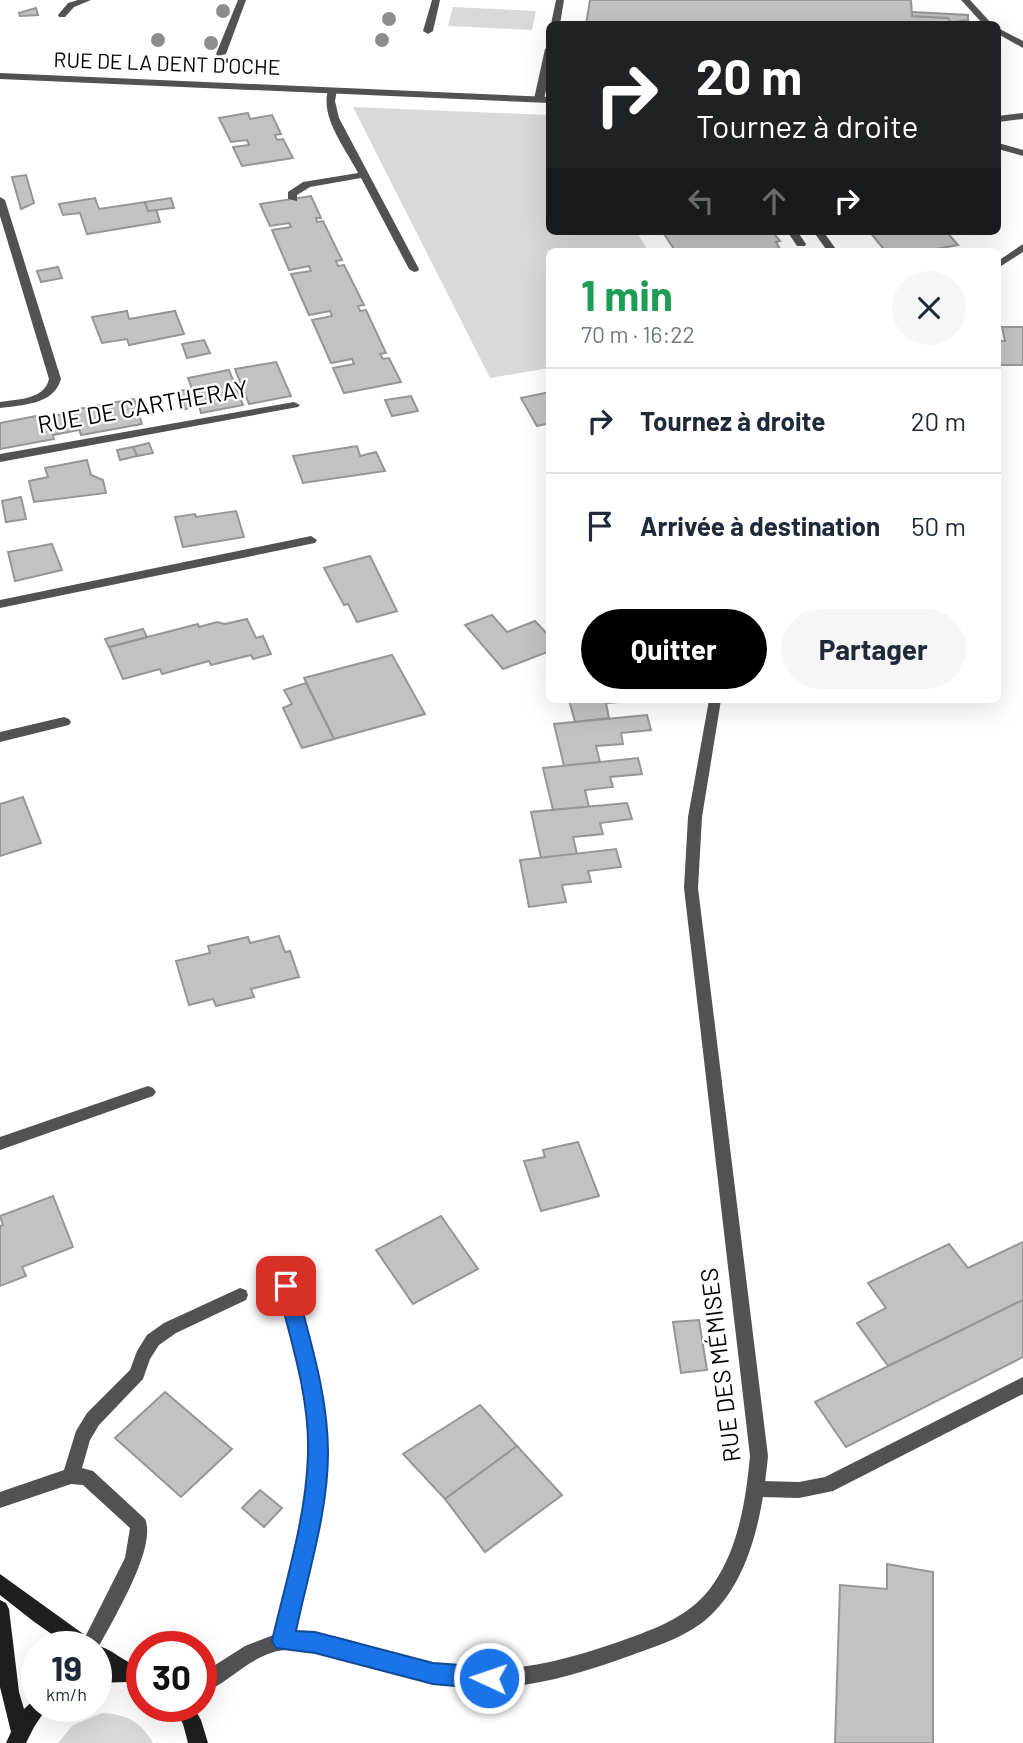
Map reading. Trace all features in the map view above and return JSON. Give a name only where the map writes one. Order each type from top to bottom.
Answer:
[{"type":"street","points":[[62,15],[71,5],[87,0]]},
{"type":"street","points":[[221,54],[242,0]]},
{"type":"street","points":[[428,32],[436,0]]},
{"type":"street","points":[[556,21],[560,0]]},
{"type":"street","points":[[965,0],[985,21]]},
{"type":"street","points":[[1001,33],[1023,45]]},
{"type":"street","name":"RUE DE LA DENT D'OCHE","points":[[0,76],[544,100]]},
{"type":"street","points":[[332,90],[331,110],[414,269]]},
{"type":"street","points":[[1001,119],[1023,116]]},
{"type":"street","points":[[1001,147],[1023,153]]},
{"type":"street","points":[[293,199],[295,190],[307,184],[365,175]]},
{"type":"street","name":"RUE DE CARTHERAY","points":[[0,200],[55,379],[50,391],[42,396],[0,405]]},
{"type":"street","points":[[795,235],[801,244]]},
{"type":"street","points":[[1001,263],[1018,250],[1023,238]]},
{"type":"street","name":"RUE DE CARTHERAY","points":[[0,458],[294,405]]},
{"type":"street","points":[[0,604],[312,540]]},
{"type":"street","name":"RUE DES MÉMISES","points":[[217,1675],[256,1651],[283,1641],[315,1642],[447,1676],[509,1679],[568,1670],[663,1634],[691,1620],[713,1598],[730,1569],[752,1518],[759,1456],[743,1346],[691,888],[693,816],[714,703]]},
{"type":"street","points":[[0,737],[64,722]]},
{"type":"street","points":[[0,1144],[148,1092]]},
{"type":"street","points":[[283,1641],[315,1496],[318,1453],[313,1389],[286,1286]]},
{"type":"street","points":[[71,1476],[82,1437],[93,1419],[137,1374],[153,1340],[170,1328],[240,1295]]},
{"type":"street","points":[[757,1489],[799,1490],[827,1485],[1023,1385]]},
{"type":"street","points":[[0,1500],[71,1476],[87,1477],[139,1525],[134,1559],[96,1631]]},
{"type":"street","points":[[0,1583],[64,1631]]},
{"type":"street","points":[[0,1609],[18,1737]]},
{"type":"street","points":[[18,1737],[28,1722]]},
{"type":"street","points":[[192,1722],[198,1743]]},
{"type":"shaded area","points":[[453,7],[536,11],[532,30],[448,26]]},
{"type":"shaded area","points":[[353,107],[546,115],[546,235],[638,235],[647,248],[546,248],[546,369],[490,378]]},
{"type":"shaded area","points":[[112,1714],[119,1715],[126,1717],[126,1722],[134,1722],[153,1743],[58,1743],[73,1725],[80,1722],[112,1722]]},
{"type":"building","points":[[590,0],[911,0],[912,16],[948,18],[950,21],[586,21]]},
{"type":"building","points":[[36,8],[38,15],[20,16],[19,13]]},
{"type":"building","points":[[912,12],[968,15],[968,20],[950,21],[948,18],[912,16]]},
{"type":"building","points":[[248,113],[250,119],[272,115],[281,134],[275,135],[277,140],[283,139],[293,158],[242,166],[233,147],[249,145],[247,140],[231,142],[219,118]]},
{"type":"building","points":[[26,175],[34,203],[21,209],[12,177]]},
{"type":"building","points":[[311,196],[321,218],[316,218],[317,222],[323,221],[342,260],[336,261],[338,266],[344,265],[364,305],[358,306],[360,311],[366,310],[386,353],[380,354],[383,359],[389,358],[401,382],[344,393],[333,368],[354,364],[352,359],[331,363],[312,320],[332,316],[330,311],[309,315],[291,274],[311,271],[309,266],[289,270],[272,230],[291,227],[289,223],[270,226],[260,204]]},
{"type":"building","points":[[95,198],[99,209],[145,202],[148,211],[156,209],[160,222],[87,234],[80,213],[63,215],[59,204]]},
{"type":"building","points":[[171,198],[174,208],[148,211],[145,202]]},
{"type":"building","points":[[665,235],[775,235],[780,241],[776,242],[779,248],[673,248]]},
{"type":"building","points":[[872,235],[949,235],[958,245],[941,248],[883,248]]},
{"type":"building","points":[[58,267],[62,278],[41,282],[37,271]]},
{"type":"building","points":[[127,311],[129,319],[175,311],[184,334],[129,345],[127,339],[102,343],[92,317]]},
{"type":"building","points":[[1002,327],[1023,327],[1023,365],[1001,365],[1001,341],[1005,341]]},
{"type":"building","points":[[204,340],[210,353],[187,358],[182,344]]},
{"type":"building","points":[[276,362],[291,396],[249,404],[235,369]]},
{"type":"building","points":[[229,370],[243,405],[201,413],[199,406],[185,409],[179,391],[192,389],[188,378]]},
{"type":"building","points":[[546,393],[546,424],[537,426],[521,398]]},
{"type":"building","points":[[411,396],[418,411],[392,416],[385,400]]},
{"type":"building","points":[[134,399],[142,424],[81,435],[73,410]]},
{"type":"building","points":[[74,412],[79,430],[53,435],[48,417]]},
{"type":"building","points":[[47,414],[54,439],[0,449],[0,423]]},
{"type":"building","points":[[149,443],[153,453],[137,456],[133,447]]},
{"type":"building","points":[[357,446],[360,456],[376,452],[385,471],[303,483],[293,456]]},
{"type":"building","points":[[133,447],[137,456],[120,460],[117,450]]},
{"type":"building","points":[[87,460],[91,475],[103,480],[106,493],[34,502],[29,481],[48,477],[45,468]]},
{"type":"building","points":[[21,497],[26,519],[6,522],[2,501]]},
{"type":"building","points":[[236,511],[244,537],[183,547],[175,517]]},
{"type":"building","points":[[52,544],[62,570],[15,581],[8,552]]},
{"type":"building","points":[[370,556],[397,611],[357,622],[348,604],[344,605],[324,568]]},
{"type":"building","points":[[492,615],[507,632],[535,621],[546,633],[546,653],[503,669],[465,625]]},
{"type":"building","points":[[247,619],[256,638],[263,636],[271,654],[253,659],[251,655],[211,665],[209,661],[162,674],[160,669],[123,679],[109,647],[198,624],[199,627]]},
{"type":"building","points":[[143,629],[147,637],[109,647],[105,639]]},
{"type":"building","points":[[392,655],[425,714],[334,739],[304,678]]},
{"type":"building","points":[[306,683],[334,739],[302,748],[283,708],[292,704],[284,690]]},
{"type":"building","points":[[570,703],[606,703],[609,718],[575,722]]},
{"type":"building","points":[[647,715],[651,730],[621,733],[623,744],[596,746],[600,762],[564,766],[554,724]]},
{"type":"building","points":[[638,758],[642,774],[610,777],[613,787],[585,790],[589,807],[553,810],[543,768]]},
{"type":"building","points":[[23,797],[41,843],[0,856],[0,804]]},
{"type":"building","points":[[627,803],[632,819],[600,823],[603,834],[573,837],[577,854],[541,858],[531,812]]},
{"type":"building","points":[[616,849],[621,867],[588,871],[591,882],[562,885],[566,902],[529,907],[520,860]]},
{"type":"building","points":[[279,936],[285,952],[290,951],[299,977],[251,989],[254,997],[216,1006],[213,999],[189,1005],[176,961],[210,953],[208,946],[248,937],[250,943]]},
{"type":"building","points":[[578,1142],[599,1196],[541,1211],[524,1161],[545,1157],[543,1150]]},
{"type":"building","points":[[53,1196],[73,1247],[22,1267],[26,1276],[0,1286],[0,1226],[3,1225],[0,1216]]},
{"type":"building","points":[[441,1216],[478,1269],[413,1304],[376,1250]]},
{"type":"building","points":[[1023,1242],[1023,1300],[888,1366],[857,1323],[886,1308],[868,1283],[949,1244],[968,1268]]},
{"type":"building","points":[[1023,1300],[1023,1357],[846,1447],[815,1402]]},
{"type":"building","points":[[699,1320],[707,1370],[681,1373],[673,1322]]},
{"type":"building","points":[[165,1392],[232,1449],[181,1497],[115,1438]]},
{"type":"building","points":[[480,1405],[517,1446],[445,1499],[403,1454]]},
{"type":"building","points":[[517,1446],[562,1495],[485,1552],[445,1499]]},
{"type":"building","points":[[260,1490],[282,1508],[264,1527],[242,1508]]},
{"type":"building","points":[[887,1564],[933,1572],[933,1743],[835,1743],[840,1585],[887,1589]]},
{"type":"route","points":[[286,1286],[313,1389],[318,1453],[315,1496],[307,1539],[283,1641],[315,1642],[433,1674],[489,1678]]}]
